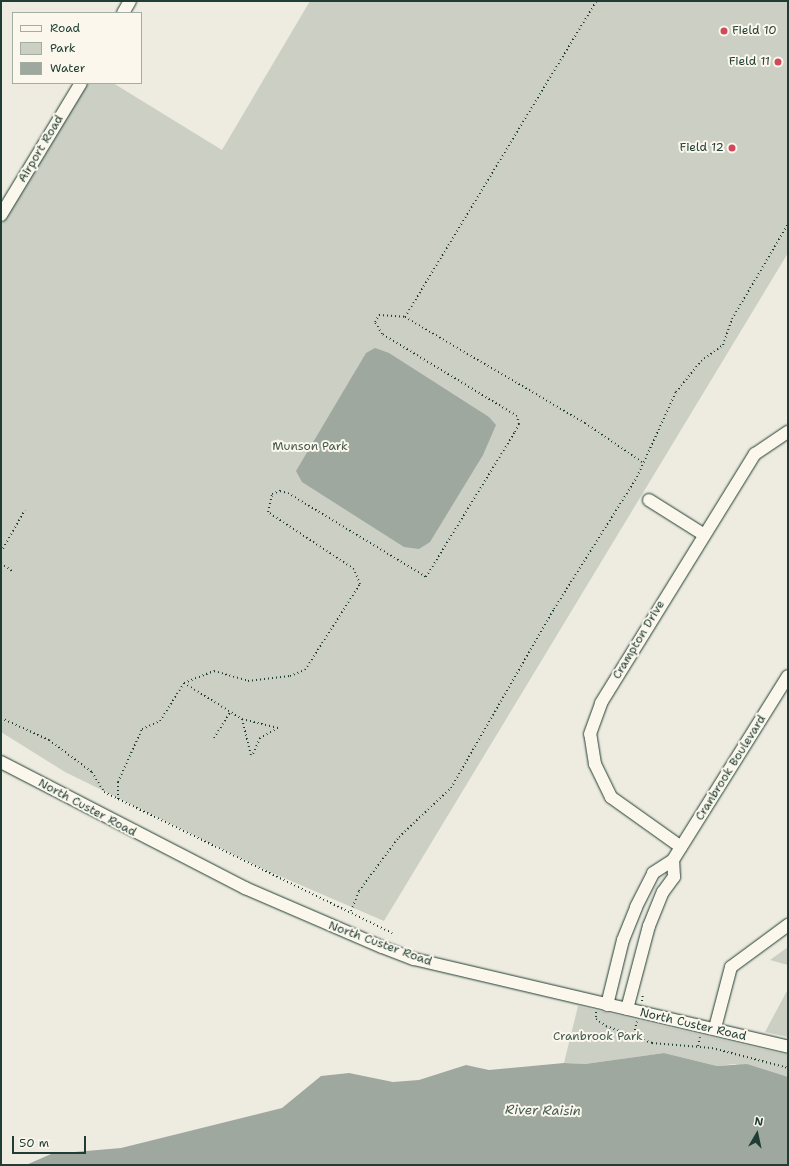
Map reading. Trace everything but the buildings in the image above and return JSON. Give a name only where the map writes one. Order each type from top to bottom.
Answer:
[{"type":"street","points":[[124,12],[130,1]]},
{"type":"street","name":"Airport Road","points":[[1,215],[80,84]]},
{"type":"street","name":"Crampton Drive","points":[[681,847],[611,797],[595,764],[590,734],[601,703],[703,534],[755,454],[788,432]]},
{"type":"street","points":[[649,500],[703,534]]},
{"type":"street","name":"Cranbrook Boulevard","points":[[607,1005],[623,940],[636,907],[653,872],[673,860],[788,676]]},
{"type":"street","name":"North Custer Road","points":[[1,762],[245,888],[357,938],[414,959],[607,1005],[715,1028],[788,1047]]},
{"type":"street","name":"Cranbrook Boulevard","points":[[627,1009],[649,926],[663,892],[674,877],[673,860]]},
{"type":"street","points":[[715,1028],[731,968],[788,925]]},
{"type":"path","points":[[405,317],[596,1]]},
{"type":"path","points":[[351,911],[359,891],[396,841],[451,788],[554,609],[637,477],[642,462],[676,392],[696,366],[723,345],[734,314],[788,224]]},
{"type":"path","points":[[118,799],[118,782],[142,729],[160,721],[184,684],[214,671],[248,681],[290,676],[305,670],[360,584],[354,568],[268,512],[272,494],[280,491],[288,493],[426,577],[515,432],[519,424],[517,416],[382,334],[375,322],[379,315],[405,317],[585,424],[642,462]]},
{"type":"path","points":[[1,552],[25,510]]},
{"type":"path","points":[[1,563],[12,571]]},
{"type":"path","points":[[184,684],[242,719],[278,728],[260,738],[252,756],[242,719]]},
{"type":"path","points":[[214,738],[230,712]]},
{"type":"path","points":[[1,718],[49,740],[92,772],[104,792],[258,869],[351,911],[392,933]]},
{"type":"path","points":[[641,1004],[644,994]]},
{"type":"path","points":[[596,1011],[596,1019],[632,1038],[652,1043],[698,1046],[788,1068]]},
{"type":"path","points":[[632,1038],[637,1022]]},
{"type":"path","points":[[698,1046],[700,1037]]},
{"type":"green space","name":"Munson Park","points":[[310,1],[788,1],[788,253],[384,921],[261,868],[65,772],[1,732],[1,225],[86,84],[115,84],[222,150]]},
{"type":"green space","points":[[788,947],[788,965],[770,960]]},
{"type":"green space","points":[[788,989],[788,1037],[765,1032]]},
{"type":"green space","name":"Cranbrook Park","points":[[578,1006],[788,1055],[788,1077],[735,1064],[717,1066],[664,1053],[585,1064],[564,1063]]},
{"type":"water","points":[[375,348],[389,353],[489,417],[496,425],[483,455],[430,542],[419,549],[404,547],[302,482],[296,471],[366,353]]},
{"type":"water","name":"River Raisin","points":[[664,1053],[717,1066],[747,1064],[788,1077],[788,1165],[26,1165],[51,1154],[121,1148],[282,1108],[321,1076],[349,1073],[393,1082],[419,1080],[466,1065],[489,1070],[564,1063],[585,1064]]},
{"type":"place","name":"Field 10","points":[[724,31]]},
{"type":"place","name":"Field 11","points":[[778,62]]},
{"type":"place","name":"Field 12","points":[[732,148]]}]
